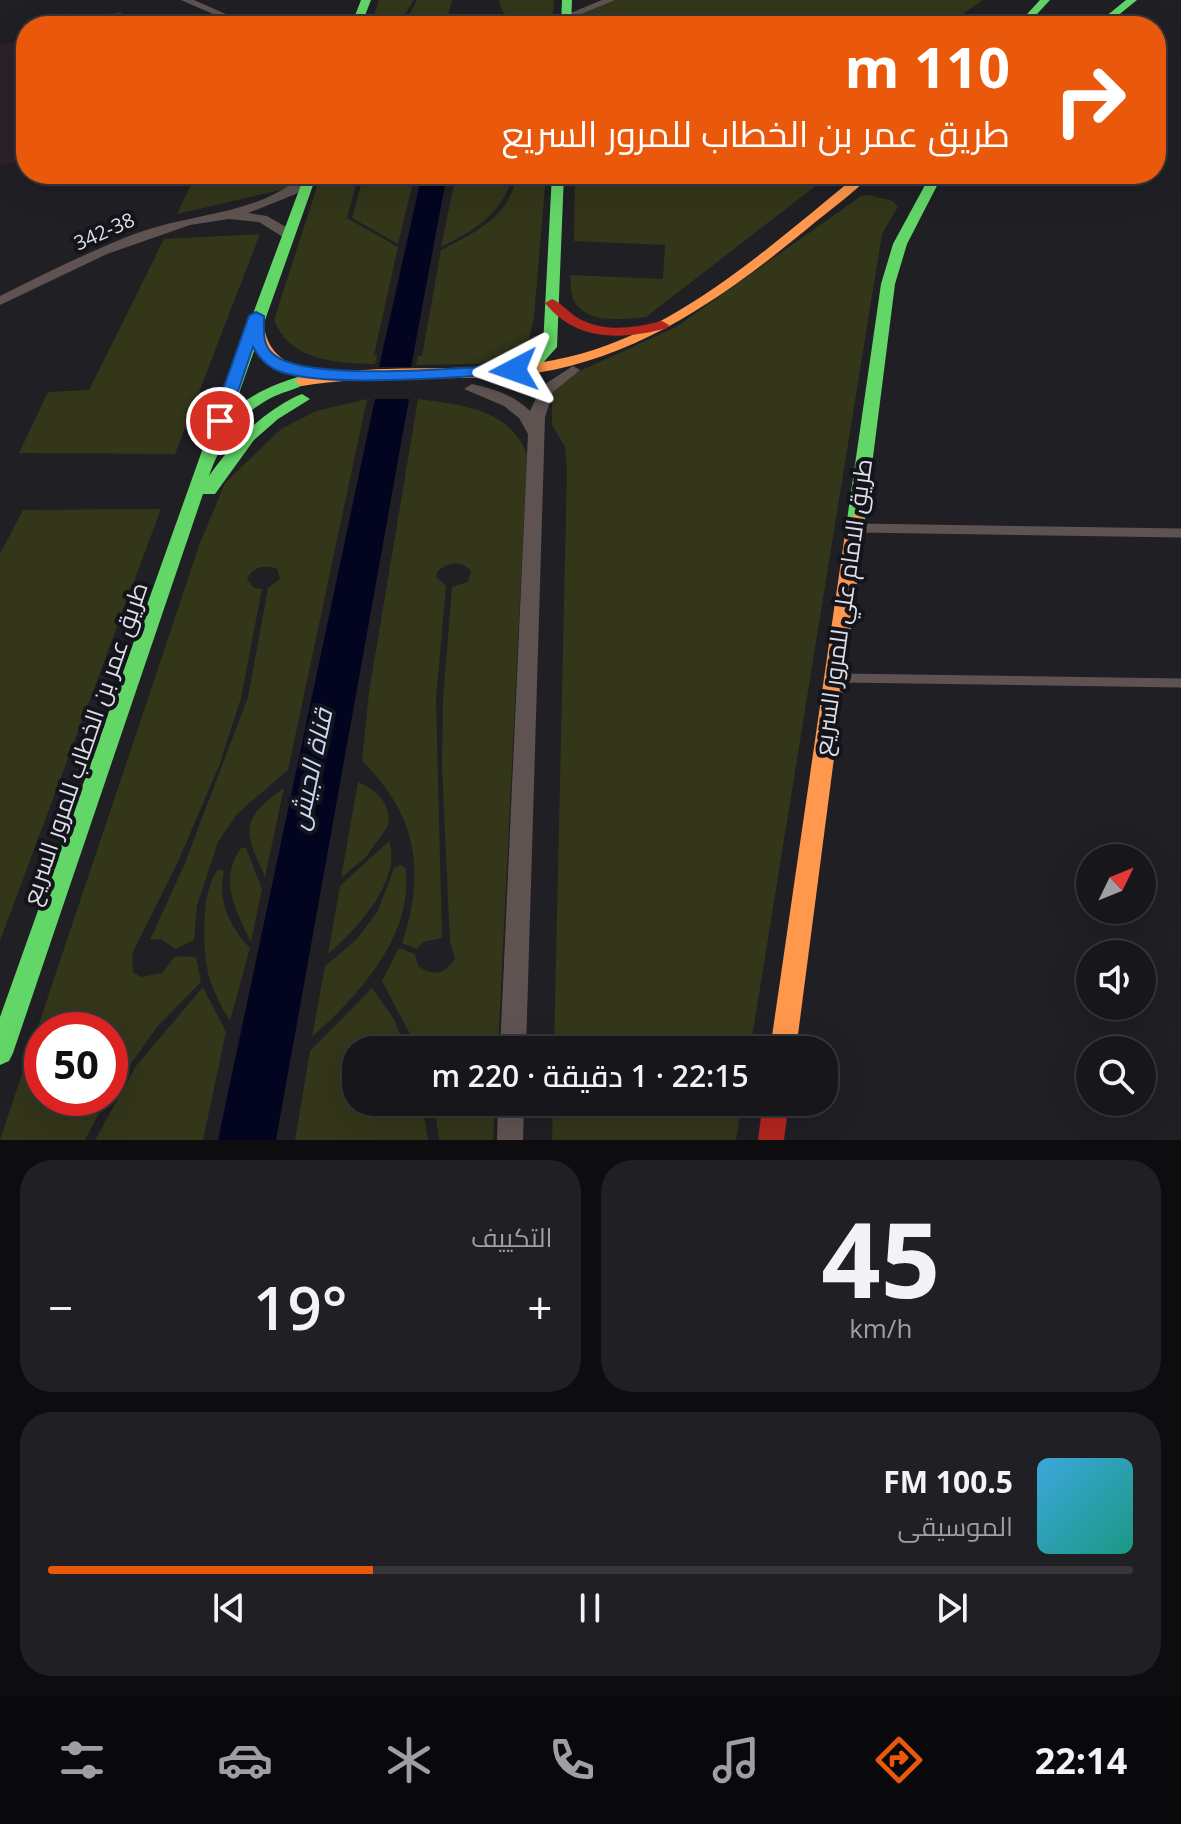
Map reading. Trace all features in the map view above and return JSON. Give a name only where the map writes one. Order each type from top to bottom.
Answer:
[{"type":"main road","points":[[1030,16],[1045,0]]},
{"type":"main road","points":[[1112,16],[1132,0]]},
{"type":"main road","name":"طريق عمر بن الخطاب للمرور السريع","points":[[0,1053],[256,316],[307,184]]},
{"type":"main road","points":[[497,372],[527,366],[545,354],[552,338],[558,184]]},
{"type":"main road","name":"طريق عمر بن الخطاب للمرور السريع","points":[[211,448],[232,416],[255,399],[301,381],[420,382],[568,363],[634,341],[669,322],[764,256],[854,184]]},
{"type":"main road","name":"طريق الامام علي للمرور السريع","points":[[785,1036],[852,527],[888,284],[900,244],[930,184]]},
{"type":"main road","points":[[552,303],[573,324],[598,330],[628,332],[669,322]]},
{"type":"main road","name":"طريق عمر بن الخطاب للمرور السريع","points":[[256,316],[260,348],[279,366],[302,373],[363,380]]},
{"type":"main road","points":[[420,382],[472,389],[533,384],[573,370],[634,341]]},
{"type":"main road","points":[[172,565],[215,479],[260,423],[284,407],[363,380]]},
{"type":"main road","points":[[771,1140],[774,1116]]},
{"type":"street","points":[[186,0],[224,16]]},
{"type":"street","points":[[566,14],[610,0]]},
{"type":"street","points":[[230,216],[275,199],[297,184]]},
{"type":"street","points":[[230,216],[263,218],[288,234]]},
{"type":"street","name":"342-38","points":[[0,301],[136,237],[196,220],[230,216]]},
{"type":"street","points":[[514,1036],[539,400],[545,389],[573,370]]},
{"type":"street","points":[[472,389],[506,399],[526,415],[536,435]]},
{"type":"street","points":[[510,1140],[511,1116]]},
{"type":"lane","points":[[852,527],[1181,533]]},
{"type":"lane","points":[[832,678],[1181,683]]},
{"type":"shaded area","points":[[16,41],[16,162],[0,165],[0,45]]},
{"type":"green space","points":[[379,0],[414,0],[404,16],[373,16]]},
{"type":"green space","points":[[417,0],[452,0],[448,16],[408,16]]},
{"type":"green space","points":[[499,0],[554,0],[553,16],[506,16]]},
{"type":"green space","points":[[614,0],[983,0],[960,16],[576,15]]},
{"type":"green space","points":[[120,12],[126,16],[100,16]]},
{"type":"green space","points":[[191,184],[290,184],[289,188],[177,214]]},
{"type":"green space","points":[[318,184],[356,184],[347,218],[398,247],[374,355],[377,355],[375,364],[330,360],[303,352],[281,334],[274,320]]},
{"type":"green space","points":[[361,184],[413,184],[398,244],[352,218]]},
{"type":"green space","points":[[454,184],[510,184],[502,200],[486,219],[441,247]]},
{"type":"green space","points":[[514,184],[545,184],[534,317],[528,344],[510,363],[416,365],[418,356],[422,356],[441,250],[489,221],[508,201]]},
{"type":"green space","points":[[575,184],[818,184],[646,317],[607,319],[588,314],[574,301],[570,275],[663,279],[665,245],[574,241]]},
{"type":"green space","points":[[861,196],[893,201],[898,207],[882,234],[752,1036],[554,1036],[567,469],[565,447],[552,425],[552,387],[562,379],[676,327]]},
{"type":"green space","points":[[260,234],[175,454],[19,453],[48,392],[89,390],[164,239]]},
{"type":"green space","points":[[367,399],[288,770],[237,814],[218,842],[197,905],[194,940],[175,949],[161,939],[150,940],[185,863],[248,697],[268,588],[280,579],[277,569],[264,567],[256,569],[247,579],[254,588],[262,589],[241,698],[219,766],[176,866],[132,954],[133,972],[141,977],[162,973],[175,956],[196,957],[201,982],[158,1026],[128,1068],[128,1012],[43,1012],[200,543],[225,483],[281,429],[316,411]]},
{"type":"green space","points":[[418,399],[467,407],[496,418],[509,427],[527,455],[499,1036],[411,1036],[382,981],[399,948],[415,954],[418,966],[434,973],[443,970],[455,958],[450,942],[442,766],[443,699],[452,587],[468,582],[471,571],[463,565],[454,564],[445,566],[436,577],[446,586],[436,699],[442,938],[423,942],[417,949],[402,943],[414,892],[412,845],[395,802],[362,761],[369,692]]},
{"type":"green space","points":[[161,509],[0,941],[0,554],[23,510]]},
{"type":"green space","points":[[358,782],[382,799],[388,826],[366,857],[341,878]]},
{"type":"green space","points":[[284,788],[265,877],[253,848],[250,827],[259,809]]},
{"type":"green space","points":[[389,841],[392,856],[383,888],[363,918],[328,954],[340,886]]},
{"type":"green space","points":[[241,848],[246,848],[262,889],[251,942],[235,907],[230,884],[234,860]]},
{"type":"green space","points":[[401,865],[406,869],[406,894],[401,918],[391,941],[364,984],[312,1037],[325,966],[356,940],[378,911],[394,868]]},
{"type":"green space","points":[[219,869],[224,871],[222,892],[227,913],[250,948],[230,1021],[212,986],[205,955],[204,922],[208,891]]},
{"type":"green space","points":[[203,987],[226,1032],[203,1140],[95,1140],[108,1116],[128,1116],[128,1080],[136,1066]]},
{"type":"green space","points":[[372,988],[394,1019],[401,1036],[342,1036],[342,1116],[424,1116],[428,1140],[295,1140],[310,1051]]},
{"type":"green space","points":[[24,1068],[24,1116],[98,1116],[85,1140],[0,1140]]},
{"type":"green space","points":[[436,1116],[494,1116],[493,1140],[439,1140]]},
{"type":"green space","points":[[553,1116],[740,1116],[736,1140],[552,1140]]},
{"type":"water","points":[[420,184],[445,184],[411,367],[379,367]]},
{"type":"water","name":"قناة الجيش","points":[[375,399],[409,399],[276,1140],[218,1140]]},
{"type":"traffic: fast","points":[[360,16],[366,0]]},
{"type":"traffic: fast","points":[[566,16],[567,0]]},
{"type":"traffic: fast","points":[[1030,16],[1045,0]]},
{"type":"traffic: fast","points":[[1112,16],[1132,0]]},
{"type":"traffic: fast","points":[[211,448],[307,184]]},
{"type":"traffic: fast","points":[[506,371],[536,362],[550,347],[558,184]]},
{"type":"traffic: fast","points":[[856,520],[888,284],[900,244],[932,184]]},
{"type":"traffic: fast","points":[[0,1053],[211,448],[228,423],[249,404],[302,381]]},
{"type":"traffic: fast","points":[[209,490],[248,437],[273,416],[302,399]]},
{"type":"traffic: slow","points":[[302,381],[356,374],[522,370],[572,361],[620,345],[664,324],[707,298],[854,184]]},
{"type":"traffic: slow","points":[[256,323],[259,339],[275,360],[298,370],[341,375]]},
{"type":"traffic: slow","points":[[785,1036],[856,520]]},
{"type":"traffic: jam","points":[[552,303],[575,322],[602,331],[632,331],[662,325]]},
{"type":"traffic: jam","points":[[771,1140],[774,1116]]},
{"type":"route","points":[[220,421],[256,316],[260,348],[279,366],[302,373],[355,375],[514,370]]}]
